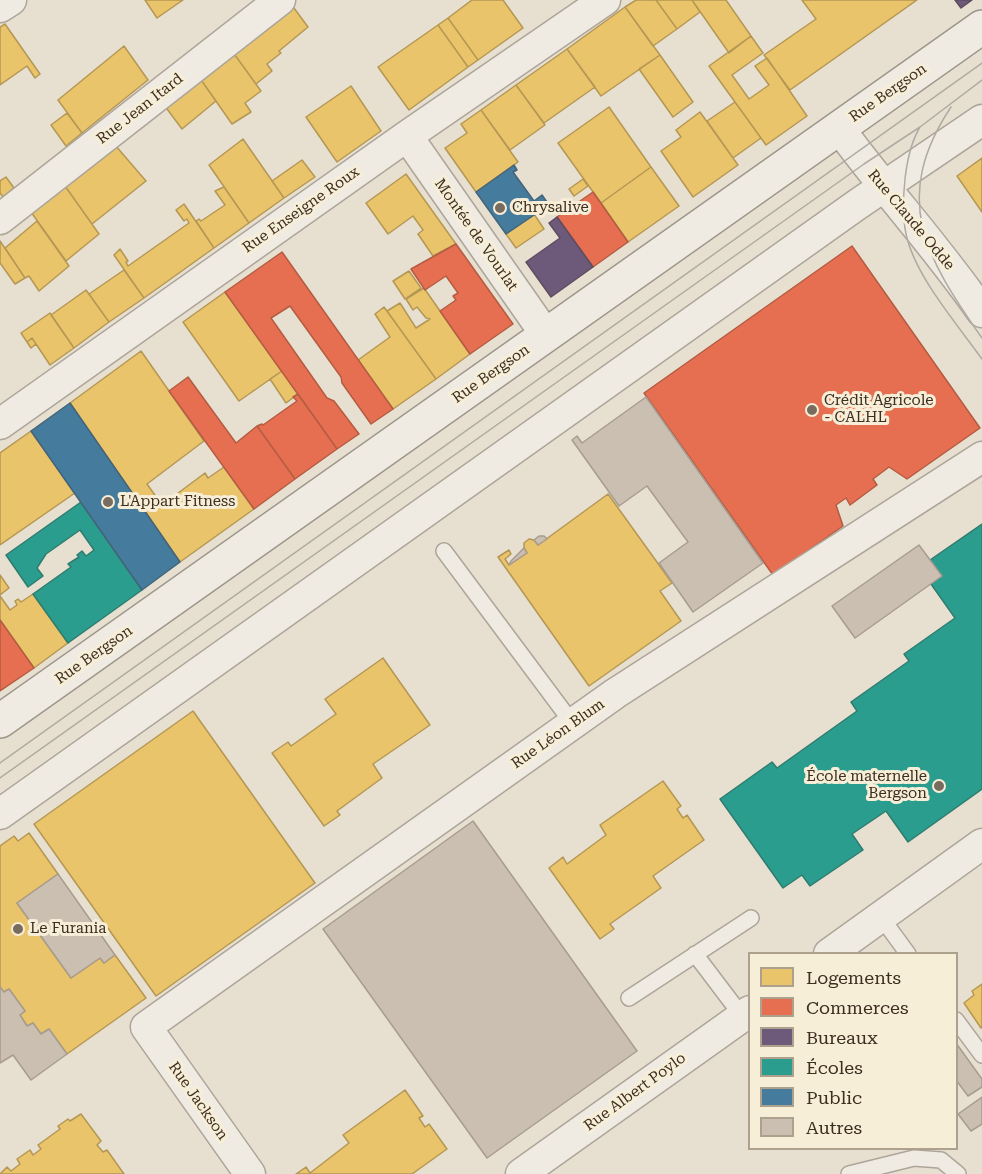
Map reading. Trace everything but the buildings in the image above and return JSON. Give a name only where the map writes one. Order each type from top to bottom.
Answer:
[{"type":"main road","name":"Rue Bergson","points":[[0,721],[982,27]]},
{"type":"street","points":[[0,8],[11,0]]},
{"type":"street","name":"Rue Jean Itard","points":[[0,219],[280,0]]},
{"type":"street","name":"Rue Enseigne Roux","points":[[0,424],[407,136],[605,0]]},
{"type":"street","points":[[0,814],[883,187],[982,120]]},
{"type":"street","name":"Rue Claude Odde","points":[[839,128],[883,187],[956,275],[982,312]]},
{"type":"street","name":"Montée de Vourlat","points":[[407,136],[546,335]]},
{"type":"street","name":"Rue Léon Blum","points":[[146,1027],[626,686],[982,458]]},
{"type":"street","points":[[834,952],[982,844]]},
{"type":"street","name":"Rue Albert Poylo","points":[[521,1174],[746,1013]]},
{"type":"street","name":"Rue Jackson","points":[[146,1027],[250,1174]]},
{"type":"lane","points":[[444,551],[573,724]]},
{"type":"lane","points":[[881,916],[907,952]]},
{"type":"lane","points":[[629,998],[751,918]]},
{"type":"lane","points":[[695,954],[746,1013]]},
{"type":"lane","points":[[958,1021],[982,1055]]},
{"type":"lane","points":[[849,1174],[914,1158],[941,1160],[958,1174]]},
{"type":"tram line","points":[[0,763],[982,63]]},
{"type":"tram line","points":[[0,778],[864,164],[920,127],[982,80]]},
{"type":"tram line","points":[[951,107],[933,140],[922,171],[919,199],[923,227],[931,254],[945,281],[982,338]]},
{"type":"tram line","points":[[920,127],[912,145],[906,172],[903,207],[906,234],[927,283],[982,359]]},
{"type":"place","name":"Chrysalive","points":[[500,208]]},
{"type":"place","name":"Crédit Agricole - CALHL","points":[[812,410]]},
{"type":"place","name":"L'Appart Fitness","points":[[108,502]]},
{"type":"place","name":"École maternelle Bergson","points":[[939,786]]},
{"type":"place","name":"Le Furania","points":[[18,929]]}]
